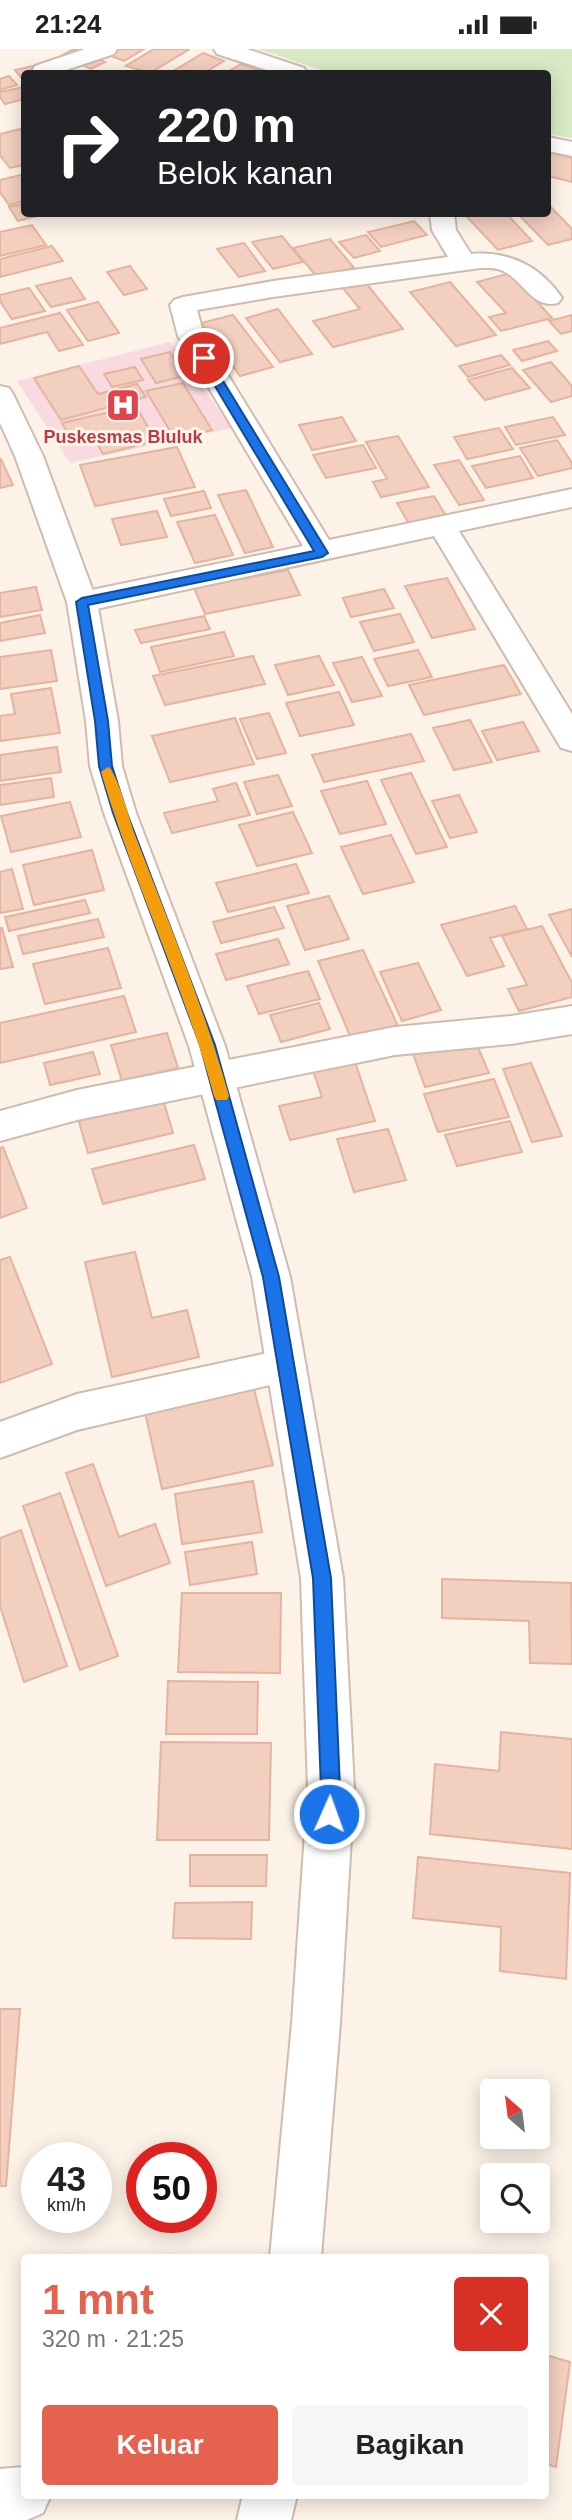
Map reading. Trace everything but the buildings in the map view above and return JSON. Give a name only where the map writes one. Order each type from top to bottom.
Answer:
[{"type":"street","points":[[46,70],[106,49]]},
{"type":"street","points":[[225,49],[287,70]]},
{"type":"street","points":[[551,146],[572,149]]},
{"type":"street","points":[[442,217],[444,230],[463,262]]},
{"type":"street","points":[[322,553],[191,336],[183,305],[273,289],[492,259],[510,263],[549,298]]},
{"type":"street","points":[[0,394],[29,456],[82,602],[102,721],[106,766],[120,813],[208,1045],[271,1277],[322,1578],[331,1788],[316,2023],[296,2254]]},
{"type":"street","points":[[82,602],[572,498]]},
{"type":"street","points":[[442,526],[572,740]]},
{"type":"street","points":[[0,1126],[77,1105],[395,1041],[511,1030],[572,1020]]},
{"type":"street","points":[[0,1440],[78,1412],[286,1366]]},
{"type":"street","points":[[0,2497],[21,2494]]},
{"type":"street","points":[[264,2520],[269,2499]]},
{"type":"shaded area","name":"Puskesmas Bluluk","points":[[170,342],[232,428],[70,463],[17,381]]},
{"type":"green space","points":[[258,49],[572,49],[572,138],[551,134],[551,70],[321,70]]},
{"type":"slow traffic","points":[[108,772],[120,813],[208,1045],[222,1096]]},
{"type":"place","name":"Puskesmas Bluluk","points":[[123,405]]},
{"type":"route","points":[[204,358],[322,553],[82,602],[102,721],[106,766],[120,813],[208,1045],[271,1277],[322,1578],[331,1788],[329,1814]]}]
